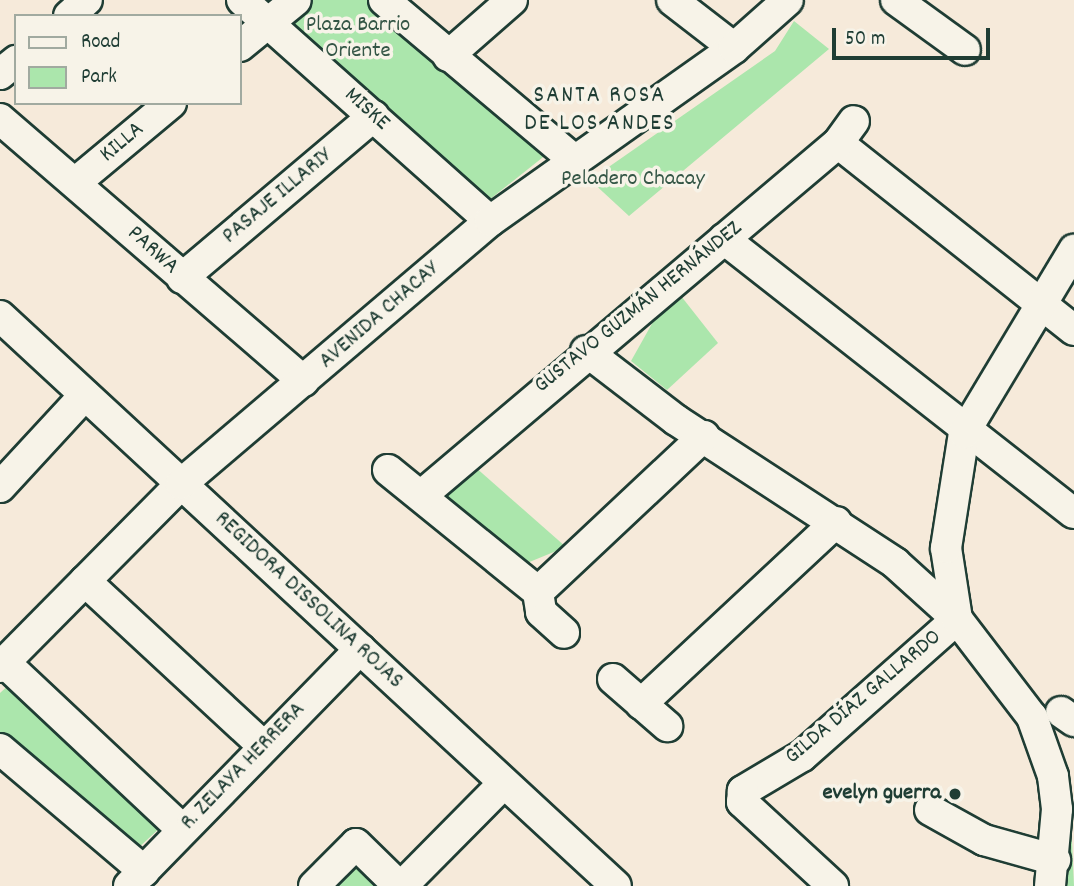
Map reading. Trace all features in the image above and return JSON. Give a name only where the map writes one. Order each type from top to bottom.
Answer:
[{"type":"street","points":[[71,14],[87,0]]},
{"type":"street","name":"MISKE","points":[[242,0],[490,220]]},
{"type":"street","points":[[242,44],[296,0]]},
{"type":"street","points":[[384,0],[573,159]]},
{"type":"street","points":[[448,56],[512,0]]},
{"type":"street","points":[[672,0],[734,48]]},
{"type":"street","name":"AVENIDA CHACAY","points":[[2,665],[181,484],[304,382],[490,220],[734,48],[788,0]]},
{"type":"street","points":[[896,0],[965,50]]},
{"type":"street","points":[[0,74],[14,63]]},
{"type":"street","name":"KILLA","points":[[75,183],[169,105]]},
{"type":"street","name":"PASAJE ILLARIY","points":[[182,278],[374,116]]},
{"type":"street","name":"PARWA","points":[[0,119],[304,382]]},
{"type":"street","name":"GUSTAVO GUZMÁN HERNÁNDEZ","points":[[422,495],[586,351],[724,239],[846,132],[935,214],[1043,307]]},
{"type":"street","points":[[724,239],[964,433],[1074,513]]},
{"type":"street","points":[[957,619],[946,548],[964,433],[1043,307],[1074,250]]},
{"type":"street","points":[[1043,307],[1074,330]]},
{"type":"street","name":"REGIDORA DISSOLINA ROJAS","points":[[2,322],[360,649],[609,884]]},
{"type":"street","points":[[586,351],[704,436],[895,563],[957,619],[1032,717],[1066,807],[1053,873],[930,810]]},
{"type":"street","points":[[0,487],[85,395]]},
{"type":"street","points":[[538,592],[704,436]]},
{"type":"street","points":[[388,470],[538,592],[541,612],[564,633]]},
{"type":"street","points":[[641,704],[836,522]]},
{"type":"street","points":[[895,563],[946,548]]},
{"type":"street","points":[[85,581],[264,747]]},
{"type":"street","name":"GILDA DÍAZ GALLARDO","points":[[833,886],[742,802],[743,791],[802,757],[957,619]]},
{"type":"street","name":"R. ZELAYA HERRERA","points":[[136,878],[360,649]]},
{"type":"street","points":[[2,665],[183,830]]},
{"type":"street","points":[[613,679],[667,726]]},
{"type":"street","points":[[0,749],[136,878]]},
{"type":"street","points":[[314,886],[356,844],[400,886],[504,783]]},
{"type":"green space","name":"Plaza Barrio Oriente","points":[[254,0],[371,0],[547,154],[489,200]]},
{"type":"green space","name":"Peladero Chacay","points":[[794,21],[829,49],[629,216],[590,180],[775,51]]},
{"type":"green space","points":[[681,296],[718,343],[667,390],[631,361],[658,313]]},
{"type":"green space","points":[[474,466],[566,547],[527,563],[446,495]]},
{"type":"green space","points":[[11,683],[163,825],[135,851],[0,736],[0,693]]},
{"type":"green space","points":[[1071,818],[1074,886],[1066,886],[1069,869]]},
{"type":"green space","points":[[354,851],[389,886],[320,886]]},
{"type":"place","name":"evelyn guerra","points":[[955,794]]},
{"type":"district","name":"SANTA ROSA DE LOS ANDES","points":[[600,111]]}]
